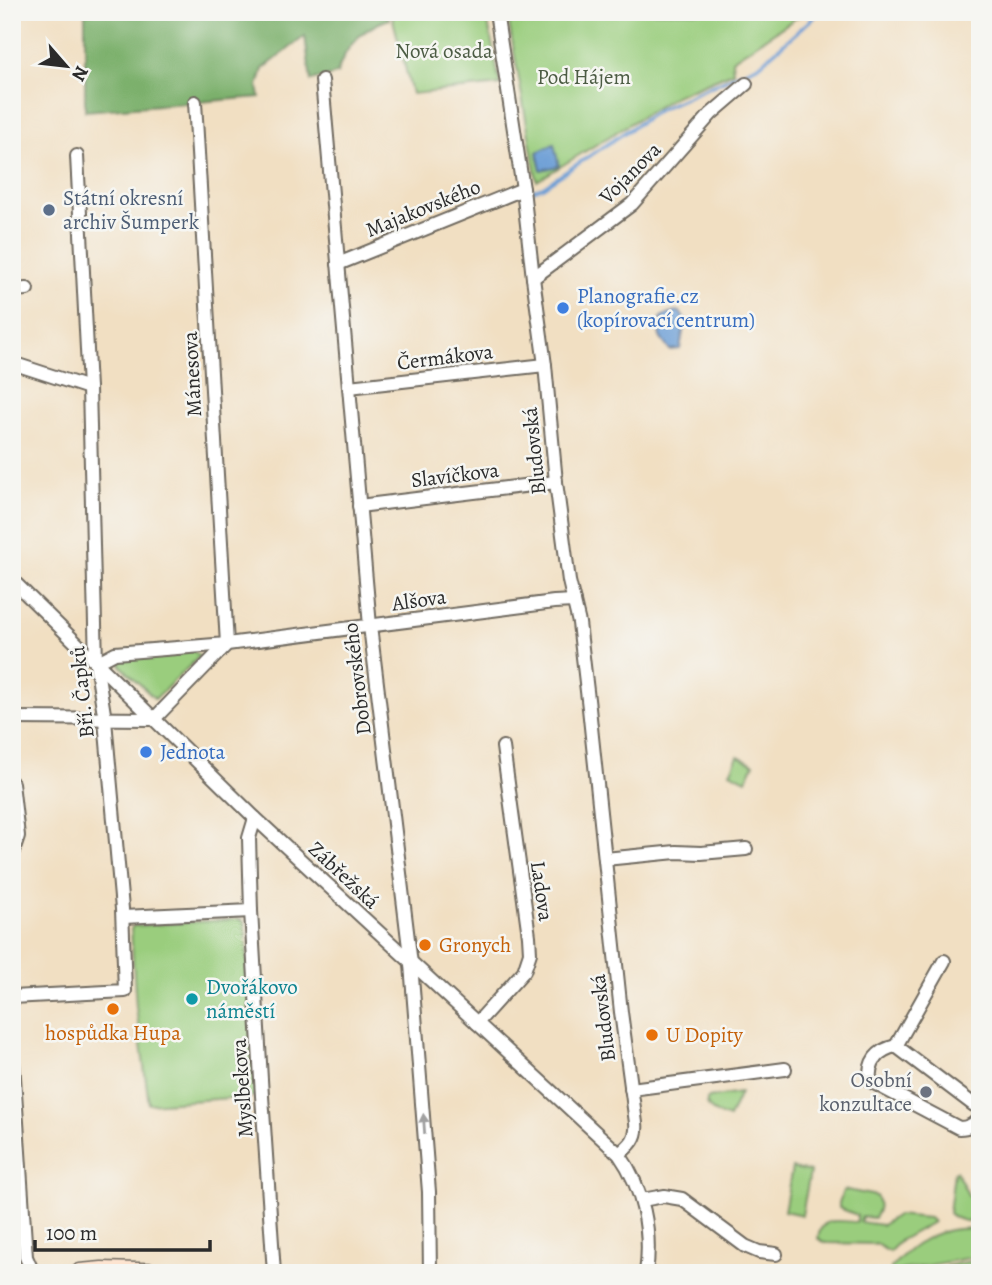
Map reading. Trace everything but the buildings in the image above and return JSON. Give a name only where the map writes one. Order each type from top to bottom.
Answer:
[{"type":"street","name":"Bludovská","points":[[496,12],[523,189],[545,365],[556,482],[589,708],[621,1012],[637,1132],[632,1142],[619,1154]]},
{"type":"street","name":"Dobrovského","points":[[322,80],[370,626],[411,964],[429,1192],[430,1273]]},
{"type":"street","name":"Vojanova","points":[[533,278],[632,204],[710,114],[746,84]]},
{"type":"street","name":"Mánesova","points":[[195,102],[227,644]]},
{"type":"street","name":"Bří. Čapků","points":[[12,998],[125,991],[123,917],[105,720],[96,663],[89,388],[77,156]]},
{"type":"street","name":"Majakovského","points":[[338,264],[523,189]]},
{"type":"street","points":[[12,290],[27,289]]},
{"type":"street","points":[[12,363],[89,388]]},
{"type":"street","name":"Čermákova","points":[[349,387],[545,365]]},
{"type":"street","name":"Slavíčkova","points":[[359,506],[556,482]]},
{"type":"street","name":"Zábřežská","points":[[12,580],[255,818],[619,1154],[642,1200],[648,1244],[646,1273]]},
{"type":"street","name":"Alšova","points":[[96,663],[115,653],[227,644],[574,601]]},
{"type":"street","points":[[12,718],[154,719],[227,644]]},
{"type":"street","name":"Ladova","points":[[477,1023],[524,971],[530,953],[503,747]]},
{"type":"street","points":[[12,783],[18,836],[12,854]]},
{"type":"street","name":"Myslbekova","points":[[255,818],[249,838],[251,911],[274,1273]]},
{"type":"street","points":[[605,859],[638,854],[746,849]]},
{"type":"street","points":[[123,917],[251,911]]},
{"type":"street","points":[[896,1046],[944,961]]},
{"type":"street","points":[[980,1107],[896,1046],[886,1048],[872,1061],[870,1081],[959,1128],[973,1125],[980,1118]]},
{"type":"street","points":[[12,1047],[26,1257],[33,1273]]},
{"type":"street","name":"Bludovská","points":[[631,1089],[785,1069]]},
{"type":"street","points":[[642,1200],[664,1196],[678,1197],[745,1246],[759,1252],[776,1254]]},
{"type":"street","points":[[80,1273],[171,1273]]},
{"type":"green space","points":[[85,12],[387,12],[389,19],[362,33],[345,55],[337,74],[311,81],[305,36],[263,69],[258,86],[260,97],[85,111]]},
{"type":"green space","name":"Nová osada","points":[[391,12],[486,12],[500,85],[412,94]]},
{"type":"green space","name":"Pod Hájem","points":[[507,12],[798,12],[799,16],[732,60],[733,72],[675,96],[537,181]]},
{"type":"green space","points":[[192,650],[200,656],[155,699],[120,662],[128,656]]},
{"type":"green space","points":[[738,756],[754,764],[746,780],[730,772]]},
{"type":"green space","name":"Dvořákovo náměstí","points":[[241,919],[245,923],[256,1096],[149,1104],[136,1007],[131,929],[133,926]]},
{"type":"green space","points":[[740,1093],[729,1118],[713,1112],[708,1106],[709,1098]]},
{"type":"green space","points":[[792,1168],[810,1172],[802,1215],[784,1211]]},
{"type":"green space","points":[[956,1171],[980,1222],[955,1218],[949,1213]]},
{"type":"green space","points":[[843,1191],[876,1196],[878,1207],[874,1218],[862,1217],[860,1222],[882,1225],[897,1215],[929,1218],[933,1222],[901,1240],[889,1252],[876,1244],[826,1243],[818,1239],[820,1231],[827,1223],[857,1222],[857,1215],[839,1208]]},
{"type":"green space","points":[[980,1228],[980,1256],[891,1272],[891,1268],[903,1256],[931,1236],[950,1230]]},
{"type":"green space","points":[[972,1261],[975,1269],[947,1271],[947,1266]]},
{"type":"water","points":[[554,144],[559,166],[541,170],[537,152]]},
{"type":"water","points":[[675,311],[680,312],[685,320],[680,349],[670,350],[661,338],[659,328],[661,317]]},
{"type":"waterway","points":[[526,193],[543,187],[660,109],[759,65],[820,12]]},
{"type":"place","name":"Státní okresní archiv Šumperk","points":[[49,210]]},
{"type":"place","name":"Planografie.cz (kopírovací centrum)","points":[[563,308]]},
{"type":"place","name":"Jednota","points":[[146,752]]},
{"type":"place","name":"Gronych","points":[[425,945]]},
{"type":"place","name":"Dvořákovo náměstí","points":[[192,999]]},
{"type":"place","name":"hospůdka Hupa","points":[[113,1009]]},
{"type":"place","name":"U Dopity","points":[[652,1035]]},
{"type":"place","name":"Osobní konzultace","points":[[926,1092]]}]
